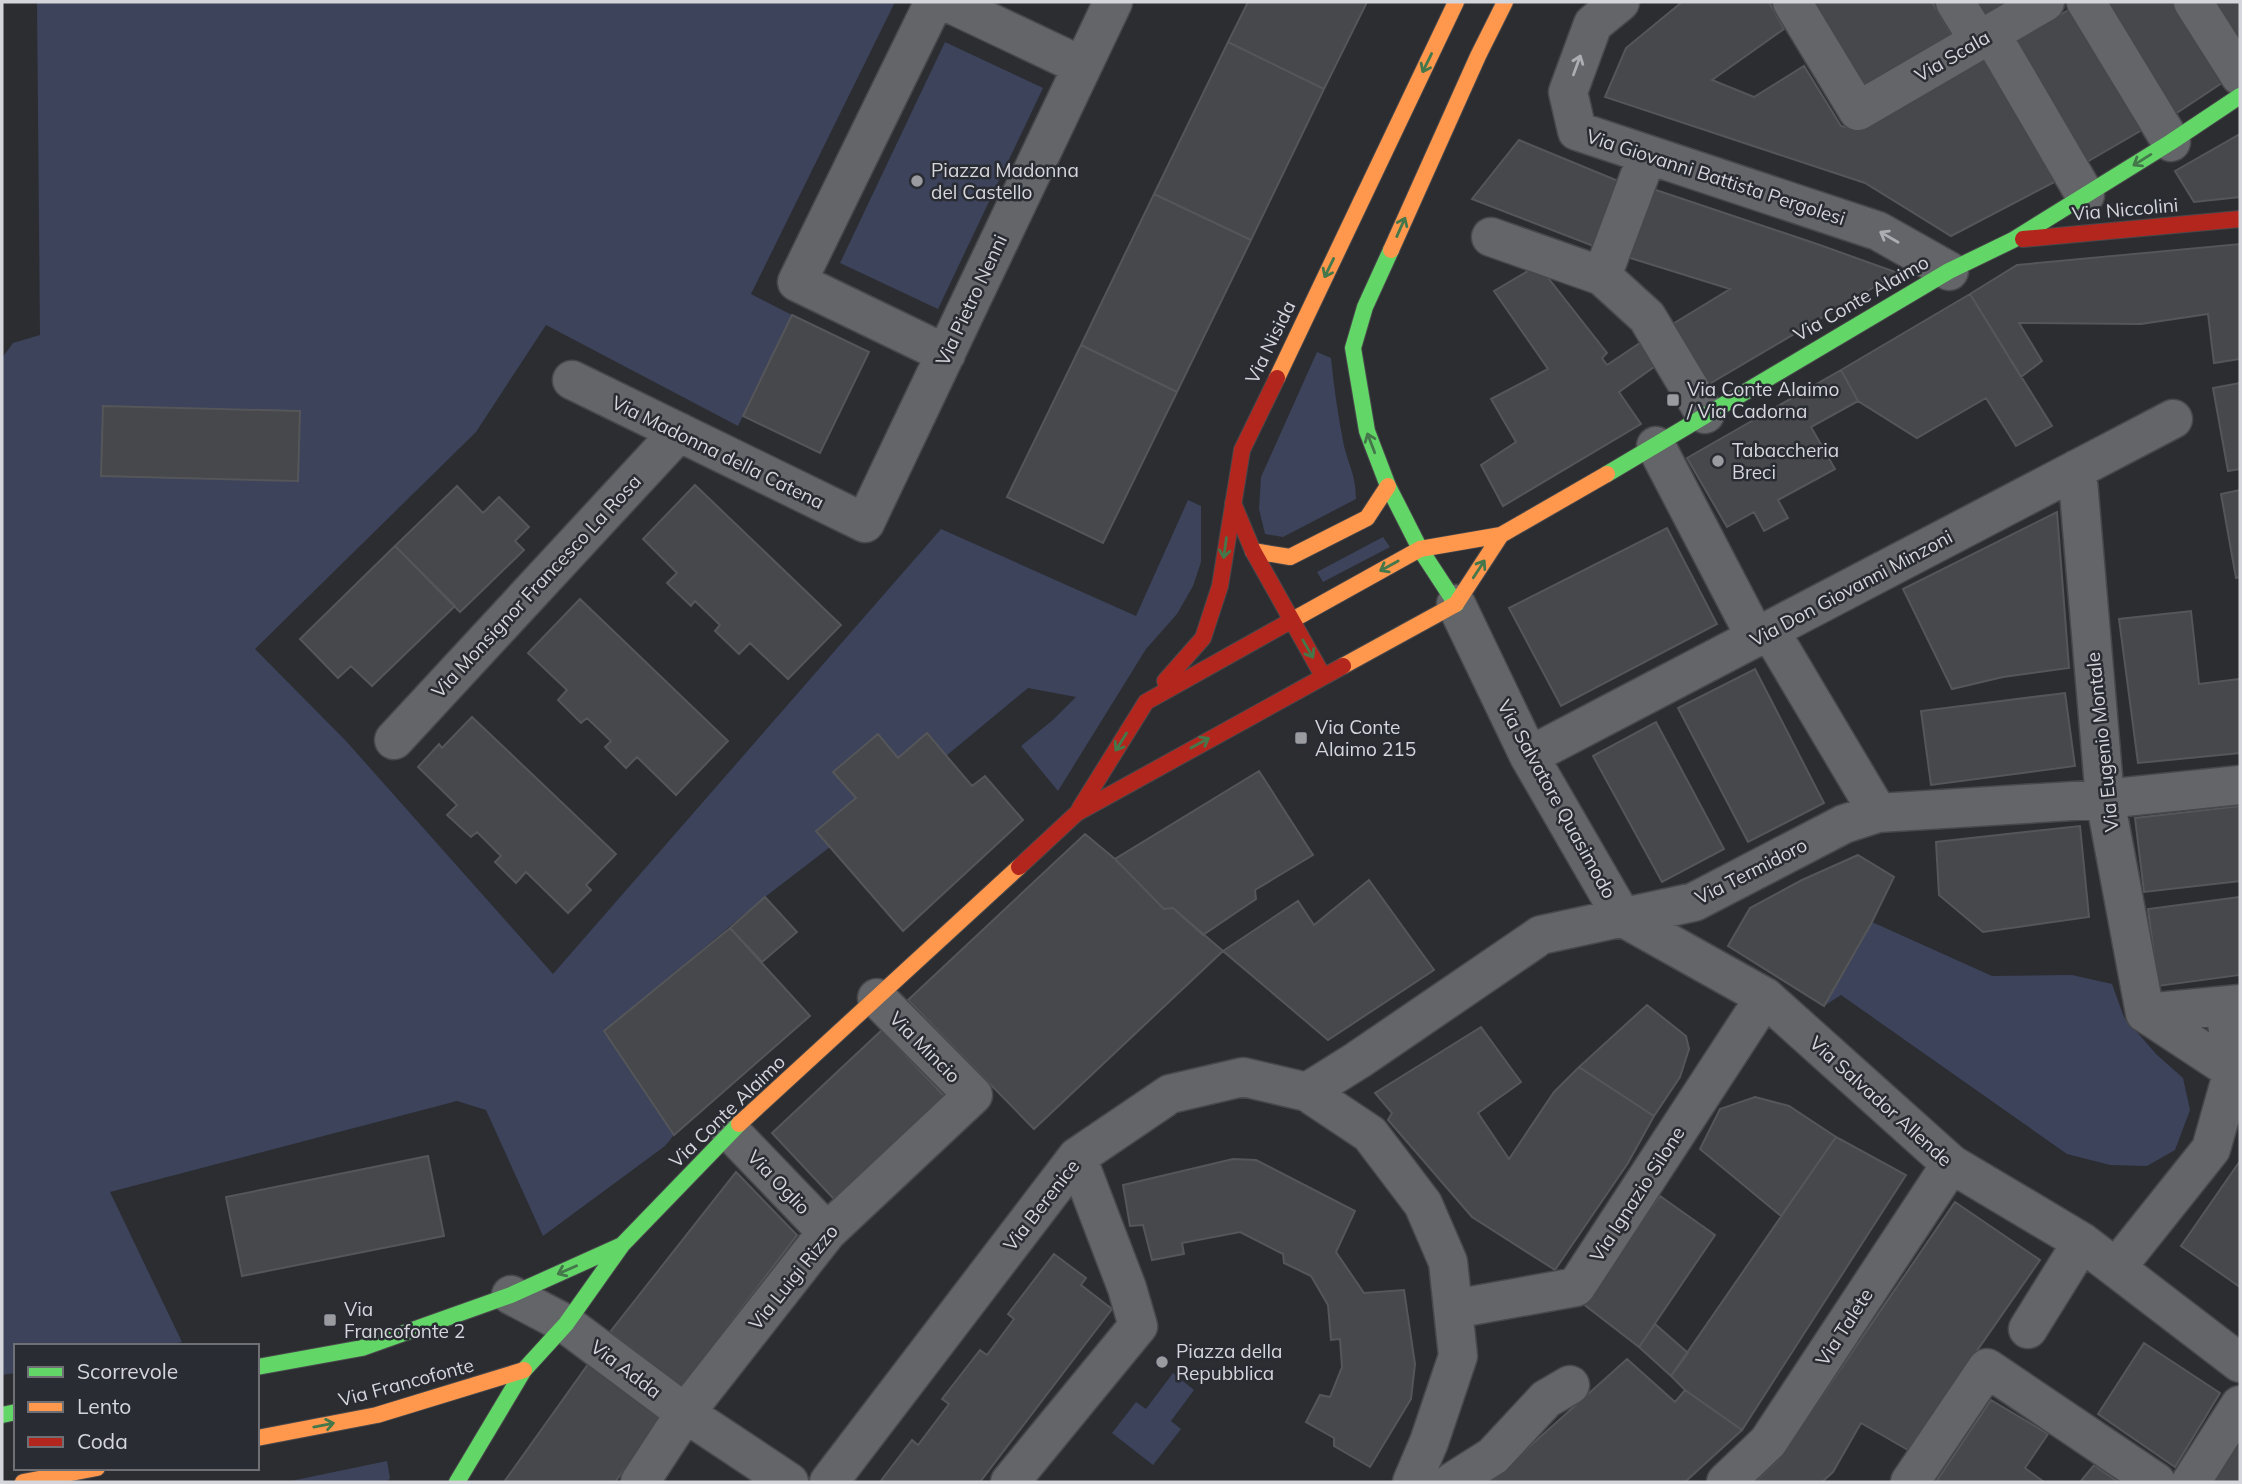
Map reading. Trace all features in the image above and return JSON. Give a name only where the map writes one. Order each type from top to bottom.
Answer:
[{"type":"main road","name":"Via Nisida","points":[[1077,813],[1146,702],[1203,638],[1220,586],[1242,450],[1456,2]]},
{"type":"main road","points":[[1456,604],[1420,549],[1388,486],[1367,431],[1353,348],[1365,307],[1505,2]]},
{"type":"main road","name":"Via Conte Alaimo","points":[[1501,534],[1656,446],[1705,414],[1949,271],[2013,240],[2240,96]]},
{"type":"main road","name":"Via Niccolini","points":[[2013,240],[2240,219]]},
{"type":"main road","points":[[1253,551],[1290,557],[1367,518],[1388,486]]},
{"type":"main road","points":[[1232,501],[1253,551],[1323,676]]},
{"type":"main road","points":[[1146,702],[1420,549],[1501,534]]},
{"type":"main road","points":[[1077,813],[1456,604],[1501,534]]},
{"type":"main road","name":"Via Conte Alaimo","points":[[457,1482],[524,1370],[566,1324],[622,1245],[732,1132],[1077,813]]},
{"type":"main road","points":[[259,1367],[362,1348],[511,1295],[622,1245]]},
{"type":"main road","name":"Via Francofonte","points":[[259,1438],[377,1415],[524,1370]]},
{"type":"main road","points":[[23,1482],[86,1470]]},
{"type":"street","points":[[934,2],[797,282],[946,354]]},
{"type":"street","points":[[947,2],[1082,66]]},
{"type":"street","name":"Via Pietro Nenni","points":[[865,523],[1113,2]]},
{"type":"street","name":"Via Giovanni Battista Pergolesi","points":[[1620,2],[1593,24],[1567,92],[1577,131],[1878,231],[1949,271]]},
{"type":"street","name":"Via Scala","points":[[1792,2],[1858,111],[2045,2]]},
{"type":"street","points":[[1955,2],[1985,37],[2085,195]]},
{"type":"street","points":[[2086,2],[2171,142]]},
{"type":"street","points":[[2193,2],[2240,76]]},
{"type":"street","points":[[1602,276],[1647,156]]},
{"type":"street","points":[[1491,237],[1602,276],[1647,317],[1705,414]]},
{"type":"street","name":"Via Madonna della Catena","points":[[572,380],[865,523]]},
{"type":"street","name":"Via Don Giovanni Minzoni","points":[[1529,756],[2173,419]]},
{"type":"street","name":"Via Monsignor Francesco La Rosa","points":[[394,740],[679,432]]},
{"type":"street","points":[[1656,446],[1763,634],[1878,813]]},
{"type":"street","name":"Via Eugenio Montale","points":[[2077,469],[2105,799],[2145,1013]]},
{"type":"street","name":"Via Salvatore Quasimodo","points":[[1456,604],[1529,756],[1622,917]]},
{"type":"street","name":"Via Termidoro","points":[[1307,1091],[1358,1060],[1541,935],[1694,902],[1844,824],[1878,813],[2105,799],[2240,785]]},
{"type":"street","name":"Via Salvador Allende","points":[[1622,917],[1765,997],[1951,1164],[2082,1242],[2240,1363]]},
{"type":"street","name":"Via Ignazio Silone","points":[[1454,1310],[1576,1287],[1765,997]]},
{"type":"street","name":"Via Mincio","points":[[877,998],[974,1095]]},
{"type":"street","points":[[2116,1268],[2211,1149],[2233,1071],[2232,1005],[2145,1013]]},
{"type":"street","points":[[2145,1013],[2233,1071]]},
{"type":"street","name":"Via Berenice","points":[[829,1482],[1077,1157],[1170,1094],[1243,1077],[1307,1091],[1370,1134],[1423,1204],[1448,1262],[1458,1356],[1429,1442],[1412,1482]]},
{"type":"street","name":"Via Luigi Rizzo","points":[[640,1482],[685,1413],[827,1232],[974,1095]]},
{"type":"street","name":"Via Oglio","points":[[732,1132],[827,1232]]},
{"type":"street","points":[[1010,1482],[1138,1326],[1127,1288],[1077,1157]]},
{"type":"street","name":"Via Talete","points":[[1727,1482],[1769,1442],[1951,1164]]},
{"type":"street","points":[[2028,1329],[2082,1242]]},
{"type":"street","name":"Via Adda","points":[[511,1295],[566,1324],[685,1413]]},
{"type":"street","points":[[1910,1482],[1987,1368],[2157,1482]]},
{"type":"street","points":[[1452,1482],[1493,1456],[1546,1399],[1570,1385]]},
{"type":"street","points":[[2191,1482],[2240,1405]]},
{"type":"street","points":[[685,1413],[789,1482]]},
{"type":"shaded area","points":[[37,2],[895,2],[751,294],[792,315],[738,426],[546,325],[476,432],[255,649],[346,741],[553,974],[941,529],[1136,616],[1188,500],[1201,506],[1201,562],[1193,586],[1177,614],[1146,649],[1058,791],[1021,746],[1076,697],[1028,688],[946,756],[898,758],[878,734],[834,773],[856,798],[817,831],[830,847],[765,897],[605,1031],[674,1135],[665,1146],[543,1236],[486,1110],[457,1101],[110,1192],[182,1342],[14,1344],[14,1373],[2,1375],[2,358],[13,343],[40,335]]},
{"type":"shaded area","points":[[945,42],[1043,88],[938,309],[840,263]]},
{"type":"shaded area","points":[[1317,352],[1331,358],[1340,424],[1354,477],[1356,499],[1283,537],[1265,534],[1259,509],[1261,477]]},
{"type":"shaded area","points":[[1383,537],[1390,547],[1323,582],[1317,572]]},
{"type":"shaded area","points":[[1872,922],[1992,976],[2072,975],[2112,984],[2124,1017],[2156,1054],[2183,1078],[2190,1110],[2175,1150],[2147,1166],[2110,1165],[2067,1154],[1841,995],[1824,1006]]},
{"type":"shaded area","points":[[1173,1373],[1194,1390],[1171,1421],[1181,1429],[1153,1465],[1112,1433],[1136,1402],[1146,1409]]},
{"type":"shaded area","points":[[387,1461],[390,1478],[387,1482],[286,1482]]},
{"type":"building","points":[[1248,2],[1367,2],[1324,89],[1228,42]]},
{"type":"building","points":[[1682,2],[1769,2],[1784,29],[1712,80],[1754,97],[1804,66],[1841,126],[1861,130],[1994,52],[2064,177],[1951,236],[1865,183],[1605,97],[1626,48]]},
{"type":"building","points":[[1812,2],[1932,2],[1952,35],[1861,87]]},
{"type":"building","points":[[1977,2],[2007,2],[1985,15]]},
{"type":"building","points":[[2095,2],[2184,2],[2231,77],[2169,118]]},
{"type":"building","points":[[2202,2],[2240,2],[2240,68]]},
{"type":"building","points":[[2077,5],[2149,126],[2080,166],[2009,45]]},
{"type":"building","points":[[1228,42],[1324,89],[1251,240],[1154,194]]},
{"type":"building","points":[[2240,134],[2240,197],[2194,202],[2175,171]]},
{"type":"building","points":[[1519,140],[1628,185],[1601,249],[1472,199]]},
{"type":"building","points":[[1647,187],[1898,273],[1704,387],[1671,325],[1730,289],[1624,256]]},
{"type":"building","points":[[1154,194],[1251,240],[1177,392],[1081,345]]},
{"type":"building","points":[[2240,244],[2240,359],[2214,363],[2208,314],[2141,324],[2019,323],[2042,361],[2021,377],[1970,294],[2017,265]]},
{"type":"building","points":[[1538,265],[1607,353],[1602,358],[1607,365],[1646,339],[1661,362],[1619,392],[1641,424],[1503,506],[1481,465],[1516,442],[1491,399],[1548,369],[1494,291]]},
{"type":"building","points":[[1970,294],[2052,426],[2016,446],[1986,398],[1917,438],[1858,401],[1841,370]]},
{"type":"building","points":[[792,315],[869,352],[820,453],[743,416]]},
{"type":"building","points":[[1081,345],[1177,392],[1103,543],[1007,497]]},
{"type":"building","points":[[1841,370],[1858,401],[1811,427],[1835,469],[1778,500],[1788,518],[1764,531],[1754,512],[1727,527],[1687,458]]},
{"type":"building","points":[[2240,383],[2240,469],[2228,471],[2213,388]]},
{"type":"building","points":[[103,406],[300,411],[298,481],[101,476]]},
{"type":"building","points":[[695,485],[841,625],[788,679],[750,643],[739,654],[715,631],[720,625],[695,601],[691,606],[667,583],[677,573],[643,539]]},
{"type":"building","points":[[457,486],[483,513],[499,497],[529,527],[515,541],[524,550],[460,612],[395,546]]},
{"type":"building","points":[[2240,490],[2240,577],[2236,578],[2221,494]]},
{"type":"building","points":[[2057,512],[2069,668],[2003,677],[1952,689],[1903,589]]},
{"type":"building","points":[[1667,528],[1717,624],[1561,706],[1509,608]]},
{"type":"building","points":[[395,546],[455,606],[372,686],[351,666],[338,678],[300,639]]},
{"type":"building","points":[[580,599],[728,741],[676,795],[637,757],[626,768],[605,747],[611,741],[587,718],[581,723],[558,700],[567,690],[528,653]]},
{"type":"building","points":[[2191,611],[2199,684],[2240,679],[2240,753],[2138,763],[2119,619]]},
{"type":"building","points":[[1755,669],[1824,803],[1748,842],[1678,708]]},
{"type":"building","points":[[2065,693],[2075,766],[1931,785],[1921,711]]},
{"type":"building","points":[[472,717],[616,854],[586,885],[591,890],[568,913],[526,872],[516,883],[495,862],[501,856],[477,832],[471,837],[447,815],[457,805],[418,767],[439,744],[442,748]]},
{"type":"building","points":[[1656,722],[1724,849],[1662,882],[1593,756]]},
{"type":"building","points":[[927,733],[972,786],[985,776],[1023,820],[903,931],[816,831],[856,798],[833,772],[878,734],[898,758]]},
{"type":"building","points":[[1259,771],[1313,855],[1255,890],[1256,899],[1203,935],[1173,908],[1164,909],[1115,859]]},
{"type":"building","points":[[2240,806],[2240,881],[2144,892],[2135,818]]},
{"type":"building","points":[[2080,826],[2089,917],[1983,932],[1939,895],[1936,842]]},
{"type":"building","points":[[1085,834],[1115,859],[1164,909],[1173,908],[1223,951],[1034,1129],[908,1000]]},
{"type":"building","points":[[1858,855],[1894,877],[1872,922],[1824,1006],[1728,946],[1750,908],[1802,880]]},
{"type":"building","points":[[1369,880],[1434,970],[1328,1040],[1223,951],[1298,901],[1314,925]]},
{"type":"building","points":[[765,897],[797,932],[762,962],[730,928]]},
{"type":"building","points":[[2240,897],[2240,975],[2158,986],[2148,909]]},
{"type":"building","points":[[730,928],[810,1016],[674,1135],[604,1031]]},
{"type":"building","points":[[1647,1005],[1686,1036],[1689,1049],[1680,1077],[1654,1116],[1579,1067]]},
{"type":"building","points":[[1481,1027],[1521,1082],[1478,1113],[1509,1159],[1554,1092],[1579,1067],[1654,1116],[1628,1163],[1555,1270],[1472,1217],[1388,1120],[1392,1113],[1375,1093]]},
{"type":"building","points":[[882,1030],[944,1096],[834,1199],[772,1133]]},
{"type":"building","points":[[1755,1097],[1789,1106],[1836,1137],[1781,1216],[1700,1149],[1720,1109]]},
{"type":"building","points":[[1836,1137],[1906,1175],[1742,1430],[1685,1390],[1671,1376]]},
{"type":"building","points":[[428,1156],[444,1236],[242,1276],[226,1197]]},
{"type":"building","points":[[1233,1159],[1256,1160],[1355,1211],[1336,1252],[1364,1293],[1404,1290],[1415,1364],[1411,1399],[1370,1467],[1334,1446],[1334,1438],[1306,1422],[1320,1395],[1330,1397],[1342,1367],[1340,1339],[1331,1340],[1328,1305],[1311,1276],[1284,1263],[1283,1254],[1240,1232],[1182,1243],[1184,1254],[1152,1260],[1143,1225],[1130,1226],[1123,1185]]},
{"type":"building","points":[[2240,1161],[2240,1287],[2181,1246]]},
{"type":"building","points":[[736,1172],[797,1235],[682,1387],[610,1332]]},
{"type":"building","points":[[1660,1196],[1715,1235],[1639,1347],[1582,1303]]},
{"type":"building","points":[[1955,1202],[2040,1260],[1908,1450],[1861,1423],[1833,1472],[1822,1482],[1755,1482],[1778,1460]]},
{"type":"building","points":[[1054,1254],[1086,1278],[1081,1285],[1112,1309],[980,1482],[880,1482],[912,1440],[918,1445],[949,1404],[942,1399],[980,1350],[987,1355],[1014,1319],[1008,1314]]},
{"type":"building","points":[[1655,1324],[1688,1353],[1671,1376],[1639,1347]]},
{"type":"building","points":[[2144,1343],[2220,1393],[2175,1467],[2098,1414]]},
{"type":"building","points":[[1627,1359],[1675,1402],[1685,1390],[1742,1430],[1685,1482],[1490,1482]]},
{"type":"building","points":[[589,1363],[664,1416],[615,1482],[504,1482]]},
{"type":"building","points":[[1991,1400],[2048,1434],[2025,1468],[2044,1482],[1936,1482]]},
{"type":"building","points":[[2240,1441],[2240,1482],[2213,1482]]},
{"type":"building","points":[[2094,1465],[2118,1482],[2080,1482]]},
{"type":"traffic: fast","points":[[1607,474],[1949,271],[2013,240],[2240,96]]},
{"type":"traffic: fast","points":[[1391,250],[1365,307],[1353,348],[1367,431],[1388,486],[1420,549],[1456,604]]},
{"type":"traffic: fast","points":[[457,1482],[524,1370],[566,1324],[622,1245],[739,1124]]},
{"type":"traffic: fast","points":[[259,1367],[362,1348],[511,1295],[622,1245]]},
{"type":"traffic: fast","points":[[2,1415],[14,1412]]},
{"type":"traffic: slow","points":[[1277,378],[1456,2]]},
{"type":"traffic: slow","points":[[1391,250],[1505,2]]},
{"type":"traffic: slow","points":[[1287,623],[1420,549],[1501,535],[1607,474]]},
{"type":"traffic: slow","points":[[1253,551],[1290,557],[1367,518],[1388,486]]},
{"type":"traffic: slow","points":[[1343,666],[1456,604],[1501,535]]},
{"type":"traffic: slow","points":[[739,1124],[1019,867]]},
{"type":"traffic: slow","points":[[259,1438],[377,1415],[524,1370]]},
{"type":"traffic: slow","points":[[23,1482],[86,1470]]},
{"type":"traffic: jam","points":[[2023,239],[2240,219]]},
{"type":"traffic: jam","points":[[1165,681],[1203,638],[1220,586],[1242,450],[1277,378]]},
{"type":"traffic: jam","points":[[1233,503],[1253,551],[1323,676]]},
{"type":"traffic: jam","points":[[1080,808],[1146,702],[1287,623]]},
{"type":"traffic: jam","points":[[1019,867],[1077,813],[1343,666]]},
{"type":"place","name":"Piazza Madonna del Castello","points":[[917,181]]},
{"type":"place","name":"Via Conte Alaimo / Via Cadorna","points":[[1673,400]]},
{"type":"place","name":"Tabaccheria Breci","points":[[1718,461]]},
{"type":"place","name":"Via Conte Alaimo 215","points":[[1301,738]]},
{"type":"place","name":"Via Francofonte 2","points":[[330,1320]]},
{"type":"place","name":"Piazza della Repubblica","points":[[1162,1362]]}]
